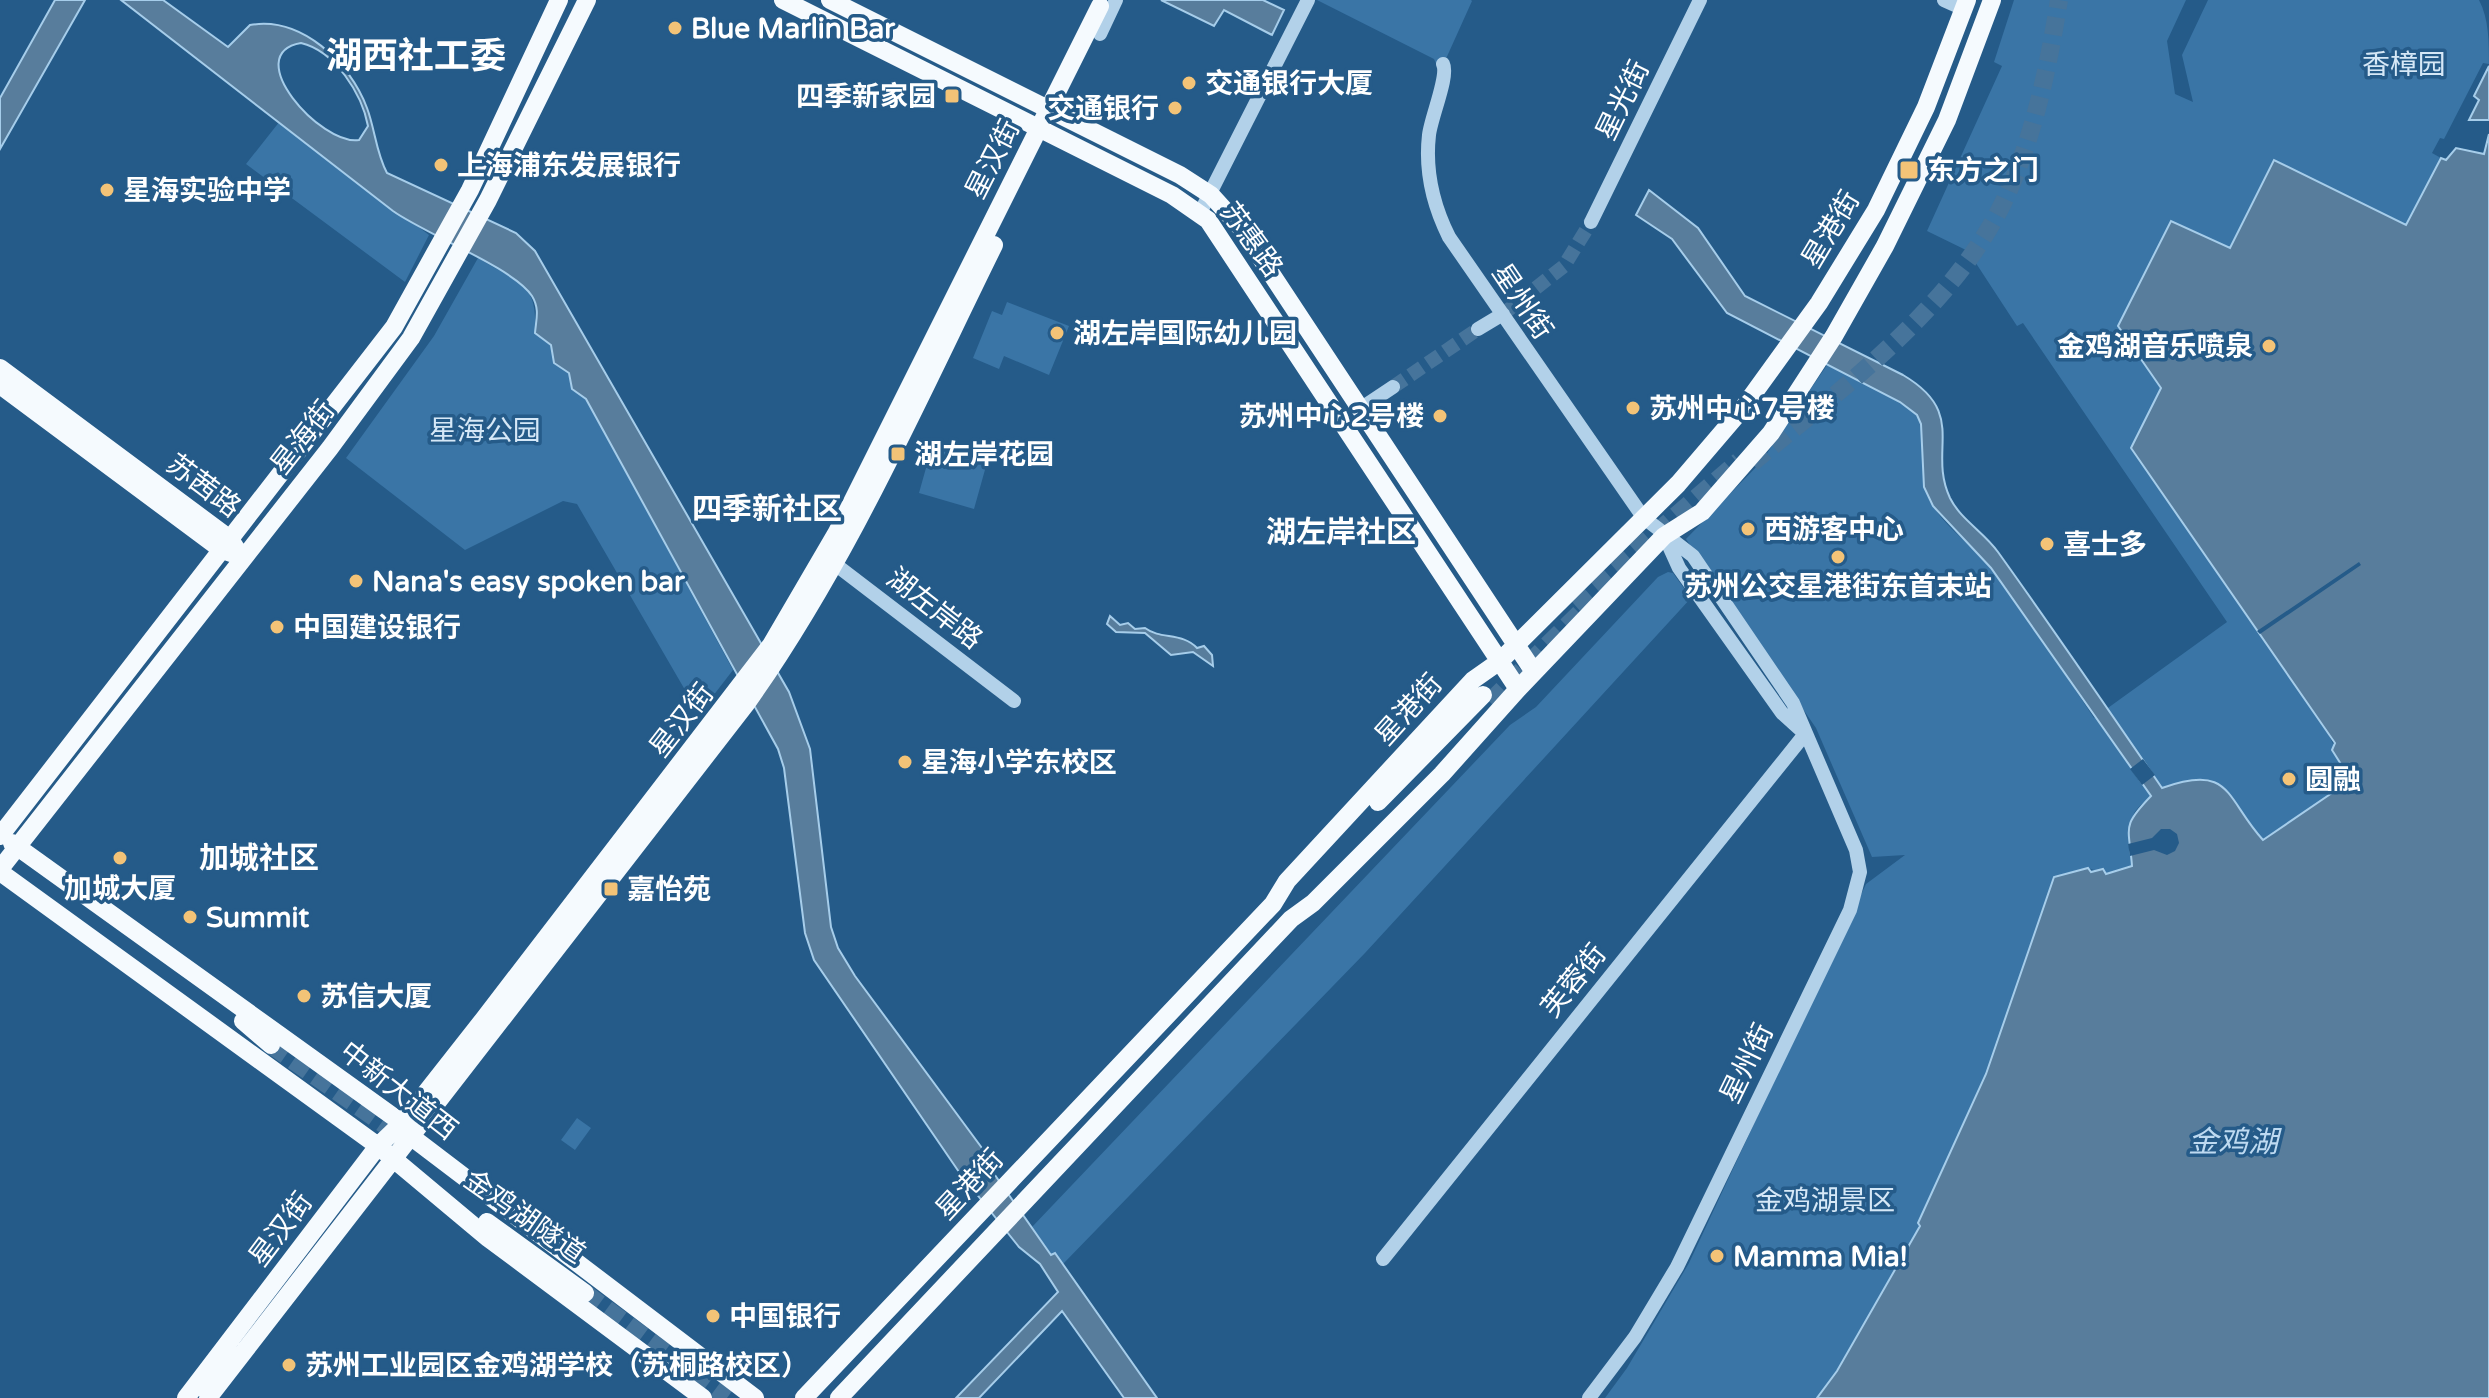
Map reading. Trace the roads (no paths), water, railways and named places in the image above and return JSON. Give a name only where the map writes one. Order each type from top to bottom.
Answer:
[{"type":"main road","name":"星海街","points":[[0,838],[400,319],[470,190],[559,0]]},
{"type":"main road","name":"星海街","points":[[0,870],[401,353],[488,200],[587,0]]},
{"type":"main road","name":"苏惠路","points":[[783,0],[1200,213],[1226,244],[1518,689]]},
{"type":"main road","name":"苏惠路","points":[[830,0],[1054,111],[1211,195],[1241,228],[1534,672]]},
{"type":"main road","name":"星港街","points":[[839,1398],[1291,919],[1313,903],[1442,774],[1518,689],[1664,536],[1702,512],[1771,433],[1834,336],[1930,156],[1972,60],[1992,0]]},
{"type":"main road","name":"星汉街","points":[[186,1398],[213,1377],[385,1152],[740,700],[776,649],[830,560],[1106,2]]},
{"type":"main road","name":"星港街","points":[[804,1398],[1273,904],[1287,881],[1434,720],[1473,680],[1500,661],[1691,469],[1807,320],[1882,197],[1926,107],[1966,5]]},
{"type":"main road","name":"星汉街","points":[[1054,111],[1100,34]]},
{"type":"main road","name":"苏茜路","points":[[0,368],[226,545]]},
{"type":"main road","name":"苏茜路","points":[[0,385],[244,558]]},
{"type":"main road","points":[[1273,904],[1302,881],[1487,698],[1310,890],[1291,919]]},
{"type":"main road","name":"中新大道西","points":[[0,838],[20,846],[405,1129],[755,1398]]},
{"type":"main road","name":"中新大道西","points":[[0,870],[385,1152],[488,1238],[703,1398]]},
{"type":"main road","points":[[134,928],[271,1045]]},
{"type":"main road","name":"金鸡湖隧道","points":[[385,1152],[585,1293]]},
{"type":"main road","name":"星汉街","points":[[208,1398],[213,1377]]},
{"type":"street","points":[[1200,213],[1308,0]]},
{"type":"street","name":"星光街","points":[[1591,222],[1700,0]]},
{"type":"street","points":[[1944,0],[1966,5]]},
{"type":"street","name":"星汉街","points":[[1100,34],[1106,2]]},
{"type":"street","name":"星州街","points":[[1443,64],[1446,75],[1429,135],[1432,193],[1449,237],[1643,517],[1664,536],[1688,580],[1782,713],[1805,734],[1819,757],[1856,850],[1860,872],[1854,899],[1677,1267],[1635,1337],[1589,1398]]},
{"type":"street","points":[[1478,329],[1502,314]]},
{"type":"street","points":[[1360,409],[1393,387]]},
{"type":"street","name":"湖左岸路","points":[[830,560],[1014,701]]},
{"type":"street","name":"芙蓉街","points":[[1383,1259],[1805,734]]},
{"type":"water","points":[[55,0],[85,0],[0,149],[0,98]]},
{"type":"water","points":[[121,0],[163,0],[228,47],[250,25],[269,24],[305,35],[336,59],[349,74],[367,108],[387,173],[516,233],[535,251],[789,692],[810,749],[831,927],[838,948],[855,976],[993,1163],[990,1168],[1051,1255],[1055,1253],[1157,1398],[1124,1398],[1062,1311],[979,1398],[956,1398],[1058,1292],[1040,1264],[1019,1247],[959,1172],[814,960],[805,933],[784,768],[778,749],[586,399],[572,389],[569,373],[554,363],[551,345],[535,333],[537,310],[532,296],[507,274],[393,211]],"holes":[[[301,43],[336,64],[360,101],[368,126],[359,140],[343,138],[325,129],[292,98],[282,80],[279,64],[284,51]]]},
{"type":"water","points":[[1161,0],[1263,0],[1284,10],[1272,35],[1224,10],[1214,26]]},
{"type":"water","points":[[2489,66],[2489,120],[2469,120],[2479,100],[2474,96]]},
{"type":"water","name":"金鸡湖","points":[[2489,134],[2489,1398],[1817,1398],[1837,1371],[1920,1226],[1918,1223],[1986,1074],[2054,877],[2088,868],[2091,872],[2103,869],[2106,874],[2132,866],[2129,828],[2135,814],[2151,796],[1991,568],[1933,506],[1924,487],[1921,424],[1917,415],[1900,402],[1727,313],[1672,239],[1636,215],[1649,190],[1698,228],[1745,296],[1903,375],[1923,389],[1941,418],[1942,464],[1950,498],[1998,552],[2162,788],[2185,781],[2215,782],[2233,798],[2263,840],[2351,780],[2332,750],[2335,743],[2131,448],[2161,388],[2118,326],[2171,221],[2230,248],[2274,160],[2406,225],[2441,158],[2446,160],[2456,148],[2484,154]]},
{"type":"water","points":[[1110,616],[1120,625],[1128,623],[1135,629],[1145,628],[1185,640],[1197,648],[1204,646],[1212,655],[1213,666],[1193,652],[1171,655],[1145,633],[1116,632],[1107,624]]},
{"type":"tunnel","points":[[1752,463],[1890,346],[1953,280],[1980,243],[2013,181],[2031,131],[2059,0]]},
{"type":"tunnel","points":[[1503,314],[1564,266],[1591,222]]},
{"type":"tunnel","points":[[1393,387],[1478,329]]},
{"type":"tunnel","points":[[1574,604],[1739,461]]},
{"type":"tunnel","points":[[1490,702],[1591,602]]},
{"type":"tunnel","points":[[271,1045],[406,1140]]},
{"type":"tunnel","points":[[585,1293],[727,1398]]},
{"type":"place","name":"Blue Marlin Bar","points":[[675,28]]},
{"type":"place","name":"交通银行大厦","points":[[1189,83]]},
{"type":"place","name":"四季新家园","points":[[952,96]]},
{"type":"place","name":"交通银行","points":[[1175,108]]},
{"type":"place","name":"上海浦东发展银行","points":[[441,165]]},
{"type":"place","name":"东方之门","points":[[1909,170]]},
{"type":"place","name":"星海实验中学","points":[[107,190]]},
{"type":"place","name":"湖左岸国际幼儿园","points":[[1057,333]]},
{"type":"place","name":"金鸡湖音乐喷泉","points":[[2269,346]]},
{"type":"place","name":"苏州中心7号楼","points":[[1633,408]]},
{"type":"place","name":"苏州中心2号楼","points":[[1440,416]]},
{"type":"place","name":"湖左岸花园","points":[[898,454]]},
{"type":"place","name":"西游客中心","points":[[1748,529]]},
{"type":"place","name":"喜士多","points":[[2047,544]]},
{"type":"place","name":"苏州公交星港街东首末站","points":[[1838,557]]},
{"type":"place","name":"Nana's easy spoken bar","points":[[356,581]]},
{"type":"place","name":"中国建设银行","points":[[277,627]]},
{"type":"place","name":"星海小学东校区","points":[[905,762]]},
{"type":"place","name":"圆融","points":[[2289,779]]},
{"type":"place","name":"加城大厦","points":[[120,858]]},
{"type":"place","name":"嘉怡苑","points":[[611,889]]},
{"type":"place","name":"Summit","points":[[190,917]]},
{"type":"place","name":"苏信大厦","points":[[304,996]]},
{"type":"place","name":"Mamma Mia!","points":[[1717,1256]]},
{"type":"place","name":"中国银行","points":[[713,1316]]},
{"type":"place","name":"苏州工业园区金鸡湖学校（苏桐路校区）","points":[[289,1365]]},
{"type":"district","name":"湖西社工委","points":[[416,55]]},
{"type":"district","name":"四季新社区","points":[[767,509]]},
{"type":"district","name":"湖左岸社区","points":[[1341,532]]},
{"type":"district","name":"加城社区","points":[[259,858]]},
{"type":"park label","name":"香樟园","points":[[2404,64]]},
{"type":"park label","name":"星海公园","points":[[485,430]]},
{"type":"park label","name":"金鸡湖景区","points":[[1825,1200]]}]
